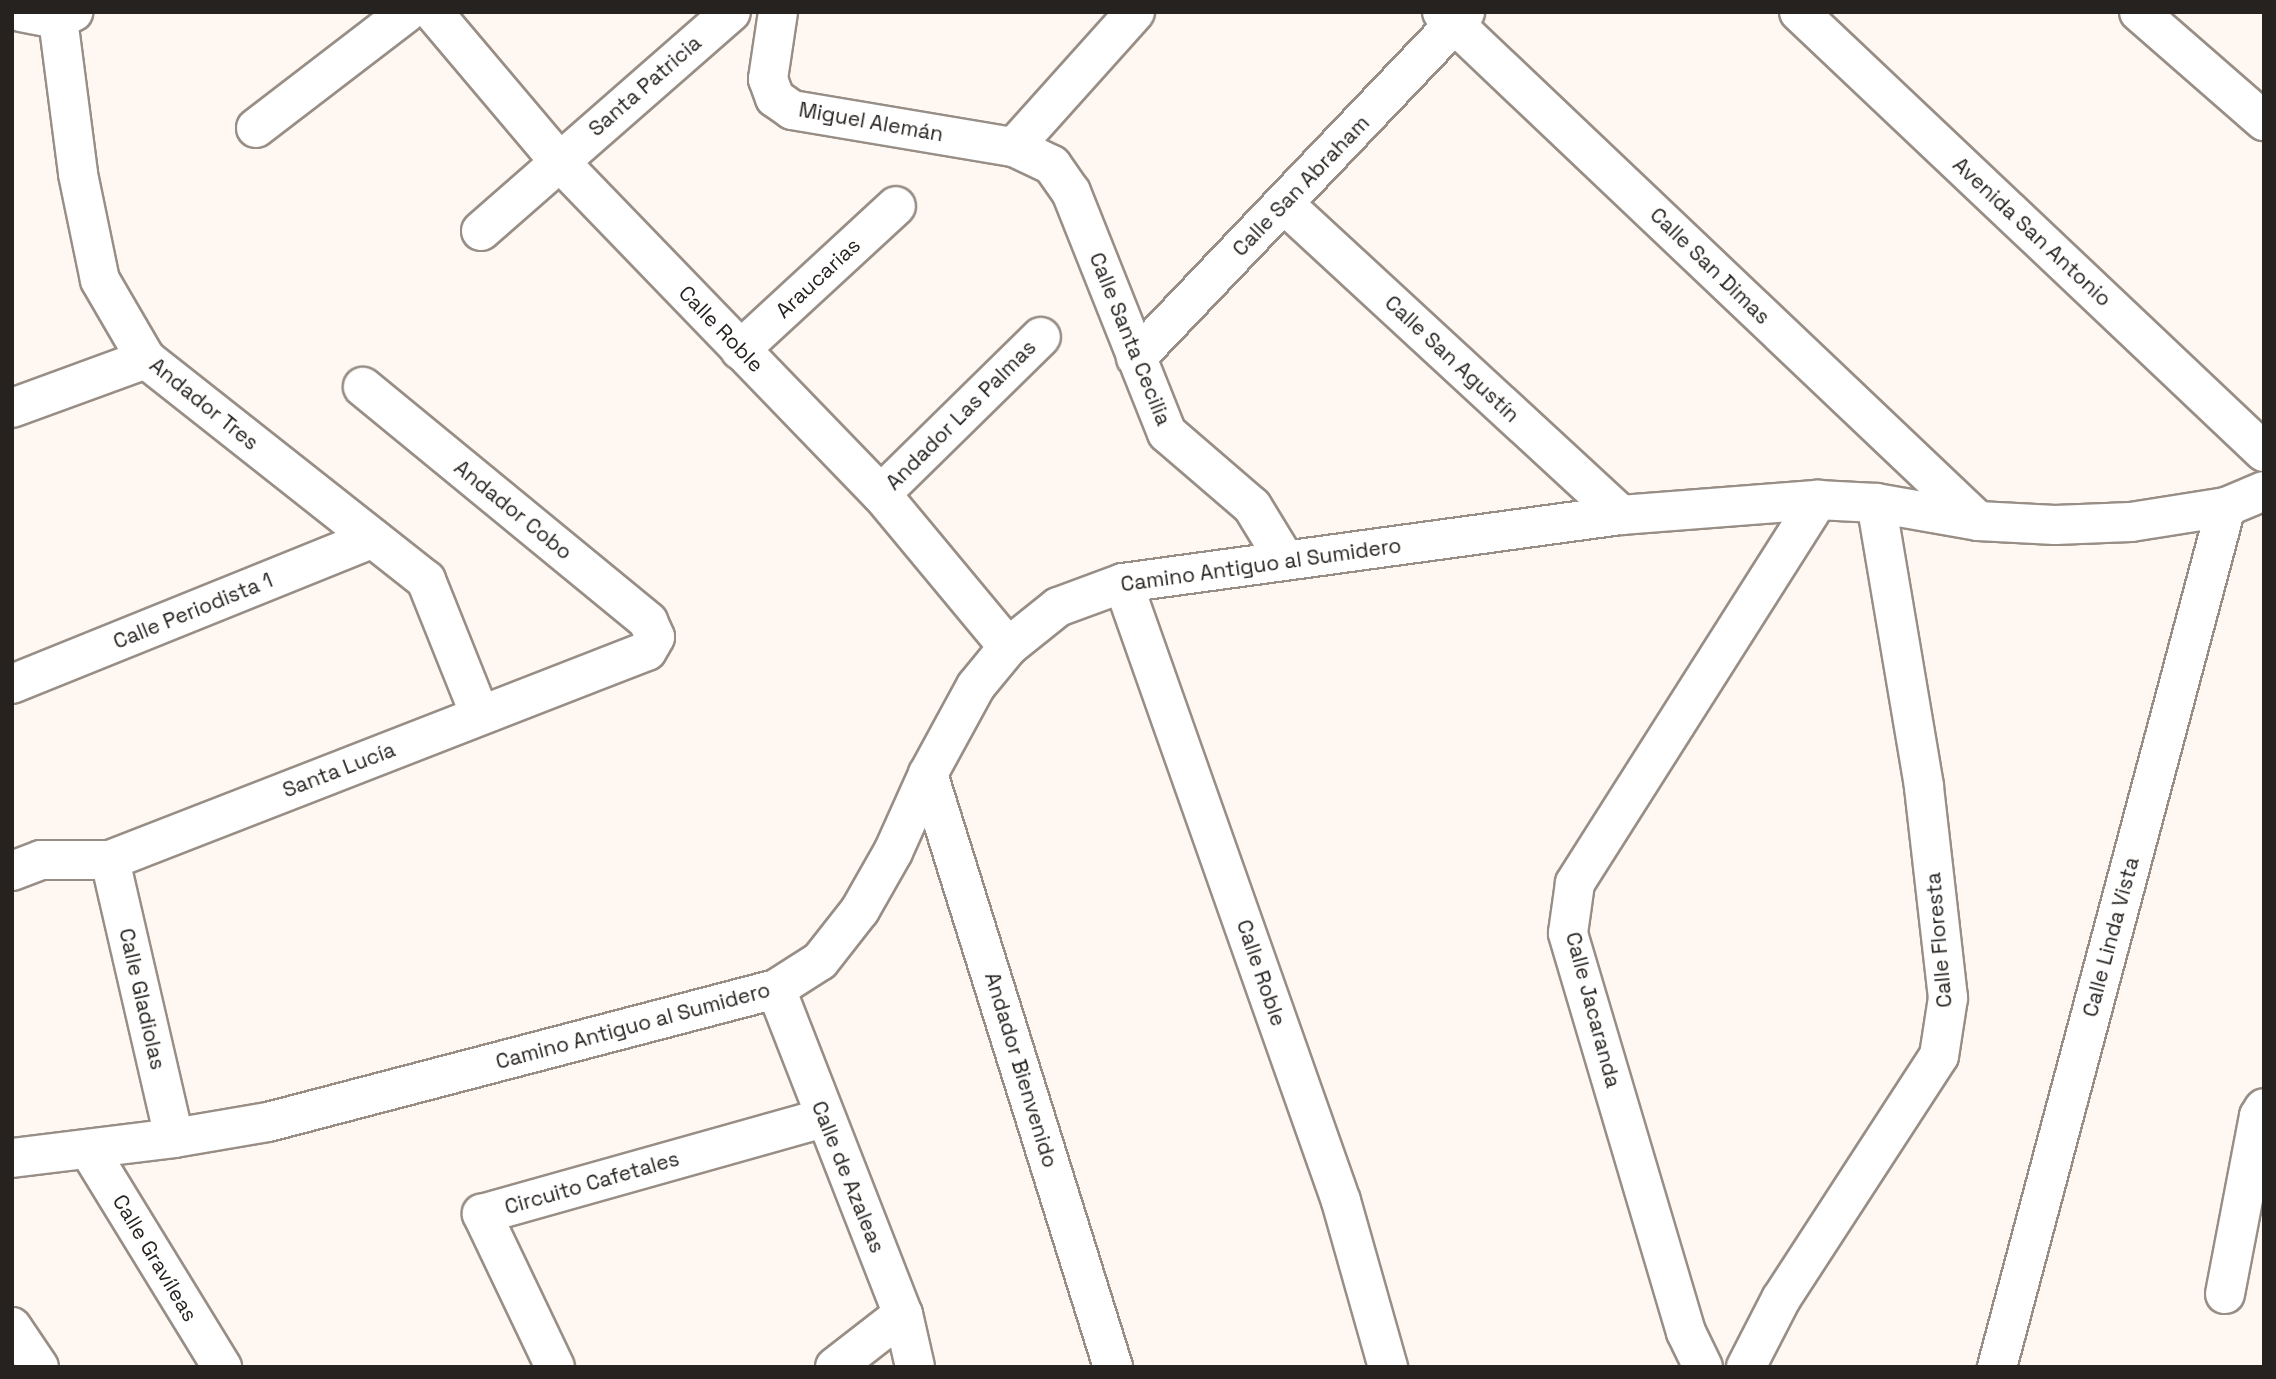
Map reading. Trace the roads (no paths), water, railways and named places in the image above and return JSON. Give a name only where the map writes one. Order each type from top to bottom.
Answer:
[{"type":"street","points":[[21,12],[66,15]]},
{"type":"street","points":[[256,128],[407,12]]},
{"type":"street","name":"Calle Roble","points":[[433,12],[559,160],[881,494],[1008,647]]},
{"type":"street","name":"Santa Patricia","points":[[481,231],[559,160],[732,12]]},
{"type":"street","name":"Miguel Alemán","points":[[778,12],[768,79],[775,97],[792,110],[1014,147]]},
{"type":"street","points":[[1014,147],[1135,12]]},
{"type":"street","name":"Avenida San Antonio","points":[[1799,12],[2264,452]]},
{"type":"street","points":[[2140,12],[2264,121]]},
{"type":"street","name":"Andador Tres","points":[[66,15],[79,174],[100,279],[146,359],[426,580],[480,715]]},
{"type":"street","name":"Calle San Abraham","points":[[1136,358],[1284,204],[1454,16]]},
{"type":"street","name":"Calle San Dimas","points":[[1454,16],[1978,521]]},
{"type":"street","name":"Calle Santa Cecilia","points":[[1014,147],[1052,165],[1071,192],[1167,433],[1252,506],[1285,560]]},
{"type":"street","name":"Calle San Agustín","points":[[1284,204],[1621,515]]},
{"type":"street","name":"Araucarias","points":[[740,350],[896,206]]},
{"type":"street","name":"Andador Las Palmas","points":[[881,494],[1041,337]]},
{"type":"street","points":[[12,408],[146,359]]},
{"type":"street","name":"Andador Cobo","points":[[363,387],[649,621],[655,637]]},
{"type":"street","name":"Camino Antiguo al Sumidero","points":[[12,1158],[89,1150],[268,1122],[776,989],[820,961],[860,910],[893,852],[928,774],[976,686],[1008,647],[1058,607],[1123,583],[1621,515],[1818,500],[1876,503],[1978,521],[2055,525],[2131,522],[2226,507],[2264,491]]},
{"type":"street","name":"Calle Jacaranda","points":[[1703,1367],[1686,1332],[1568,933],[1575,883],[1818,500]]},
{"type":"street","name":"Calle Floresta","points":[[1745,1367],[1781,1298],[1939,1056],[1948,998],[1924,786],[1876,503]]},
{"type":"street","name":"Calle Linda Vista","points":[[1997,1367],[2226,507]]},
{"type":"street","name":"Calle Periodista 1","points":[[12,684],[373,538]]},
{"type":"street","name":"Calle Roble","points":[[1123,583],[1341,1201],[1388,1367]]},
{"type":"street","name":"Santa Lucía","points":[[12,871],[41,860],[110,860],[647,651],[655,637]]},
{"type":"street","name":"Andador Bienvenido","points":[[928,774],[1114,1367]]},
{"type":"street","name":"Calle Gladiolas","points":[[110,860],[174,1138]]},
{"type":"street","name":"Calle de Azaleas","points":[[776,989],[824,1118],[903,1314],[915,1367]]},
{"type":"street","points":[[2225,1294],[2259,1116],[2264,1108]]},
{"type":"street","name":"Circuito Cafetales","points":[[555,1367],[482,1214],[824,1118]]},
{"type":"street","name":"Calle Gravíleas","points":[[89,1150],[222,1367]]},
{"type":"street","points":[[835,1367],[903,1314]]},
{"type":"street","points":[[12,1327],[39,1367]]}]
